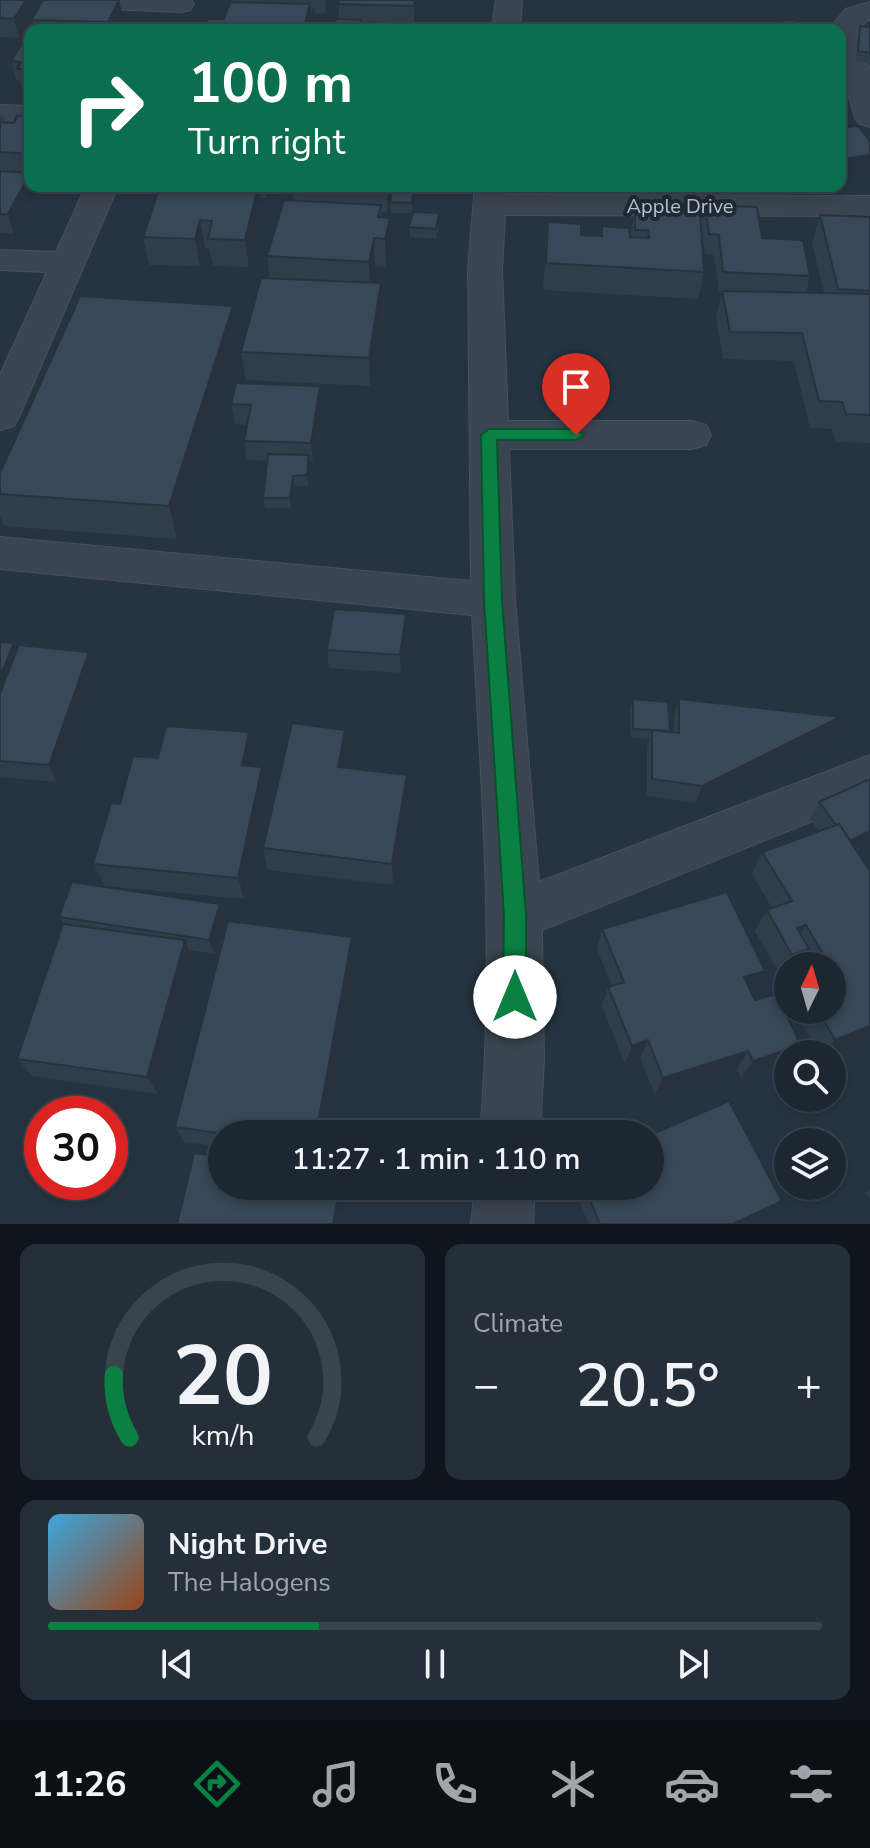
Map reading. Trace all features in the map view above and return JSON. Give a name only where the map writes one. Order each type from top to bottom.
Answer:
[{"type":"street","points":[[86,0],[182,2],[173,24]]},
{"type":"street","points":[[507,24],[509,0]]},
{"type":"street","points":[[846,25],[855,15],[870,10]]},
{"type":"street","points":[[846,38],[870,118]]},
{"type":"street","points":[[0,114],[24,115]]},
{"type":"street","points":[[0,417],[99,192]]},
{"type":"street","points":[[490,196],[485,269],[493,600],[515,916],[515,1059],[511,1120]]},
{"type":"street","name":"Apple Drive","points":[[490,196],[870,206]]},
{"type":"street","points":[[0,260],[69,263]]},
{"type":"street","points":[[489,435],[692,435]]},
{"type":"street","points":[[0,553],[493,600]]},
{"type":"street","points":[[515,916],[870,776]]},
{"type":"street","points":[[502,1224],[504,1200]]},
{"type":"building","points":[[0,0],[26,0],[14,19],[0,18]]},
{"type":"building","points":[[43,0],[119,0],[108,22],[31,20]]},
{"type":"building","points":[[339,0],[415,0],[414,6],[338,4]]},
{"type":"building","points":[[230,2],[310,4],[305,24],[206,24],[208,19],[224,19]]},
{"type":"building","points":[[336,19],[361,20],[360,24],[335,24]]},
{"type":"building","points":[[795,20],[798,24],[733,24]]},
{"type":"building","points":[[368,22],[411,24],[368,24]]},
{"type":"building","points":[[860,26],[870,27],[870,53],[858,51]]},
{"type":"building","points":[[24,40],[24,69],[17,69],[21,62],[11,61]]},
{"type":"building","points":[[17,116],[24,116],[24,154],[0,152],[0,122],[14,123]]},
{"type":"building","points":[[858,126],[870,141],[870,155],[846,158],[846,127]]},
{"type":"building","points":[[0,171],[24,173],[24,184],[8,214],[0,214]]},
{"type":"building","points":[[158,192],[257,192],[245,240],[208,239],[212,221],[200,220],[195,239],[143,237]]},
{"type":"building","points":[[392,192],[413,192],[412,203],[390,202]]},
{"type":"building","points":[[284,200],[381,205],[378,217],[390,218],[385,239],[374,238],[369,262],[267,256]]},
{"type":"building","points":[[705,205],[757,207],[762,238],[803,240],[810,276],[723,272],[719,235],[709,234]]},
{"type":"building","points":[[635,209],[700,212],[704,272],[546,263],[548,222],[581,224],[581,235],[602,236],[602,226],[629,228],[630,237],[649,238],[648,230],[635,230]]},
{"type":"building","points":[[413,212],[439,213],[436,229],[409,227]]},
{"type":"building","points":[[820,215],[870,217],[870,291],[838,289]]},
{"type":"building","points":[[261,278],[381,283],[369,358],[241,352]]},
{"type":"building","points":[[722,291],[870,294],[870,415],[846,414],[842,402],[819,401],[802,333],[730,332]]},
{"type":"building","points":[[80,296],[233,306],[169,506],[0,494],[0,473]]},
{"type":"building","points":[[236,383],[320,386],[311,443],[244,441],[251,405],[231,404]]},
{"type":"building","points":[[268,454],[309,455],[307,475],[293,476],[290,498],[263,498]]},
{"type":"building","points":[[334,609],[406,614],[400,655],[327,650]]},
{"type":"building","points":[[0,642],[14,643],[0,677]]},
{"type":"building","points":[[19,645],[89,652],[49,765],[0,761],[0,693]]},
{"type":"building","points":[[633,699],[668,702],[670,731],[633,729]]},
{"type":"building","points":[[679,699],[840,717],[702,786],[652,779],[652,730],[679,733]]},
{"type":"building","points":[[292,723],[345,730],[338,767],[407,775],[392,864],[263,848]]},
{"type":"building","points":[[166,726],[249,732],[242,765],[262,767],[238,878],[93,864],[111,803],[120,804],[133,756],[158,758]]},
{"type":"building","points":[[870,779],[870,831],[850,841],[819,802]]},
{"type":"building","points":[[839,824],[870,867],[870,1026],[835,1040],[826,1024],[846,1024],[846,952],[822,952],[806,925],[797,928],[809,949],[790,952],[767,910],[792,901],[762,852]]},
{"type":"building","points":[[72,882],[220,904],[209,940],[59,917]]},
{"type":"building","points":[[727,892],[765,971],[744,977],[755,1000],[774,995],[774,1024],[791,1024],[799,1040],[774,1040],[774,1054],[753,1061],[748,1051],[663,1078],[648,1040],[632,1046],[608,987],[624,982],[602,929]]},
{"type":"building","points":[[228,921],[352,937],[319,1120],[208,1120],[208,1132],[175,1127]]},
{"type":"building","points":[[63,924],[185,940],[147,1077],[17,1059]]},
{"type":"building","points":[[729,1101],[774,1186],[774,1200],[782,1201],[733,1224],[600,1224],[590,1200],[664,1200],[664,1129]]},
{"type":"building","points":[[194,1153],[208,1155],[208,1200],[337,1200],[333,1224],[177,1224]]},
{"type":"route","points":[[515,997],[515,916],[493,600],[489,435],[576,435]]}]
